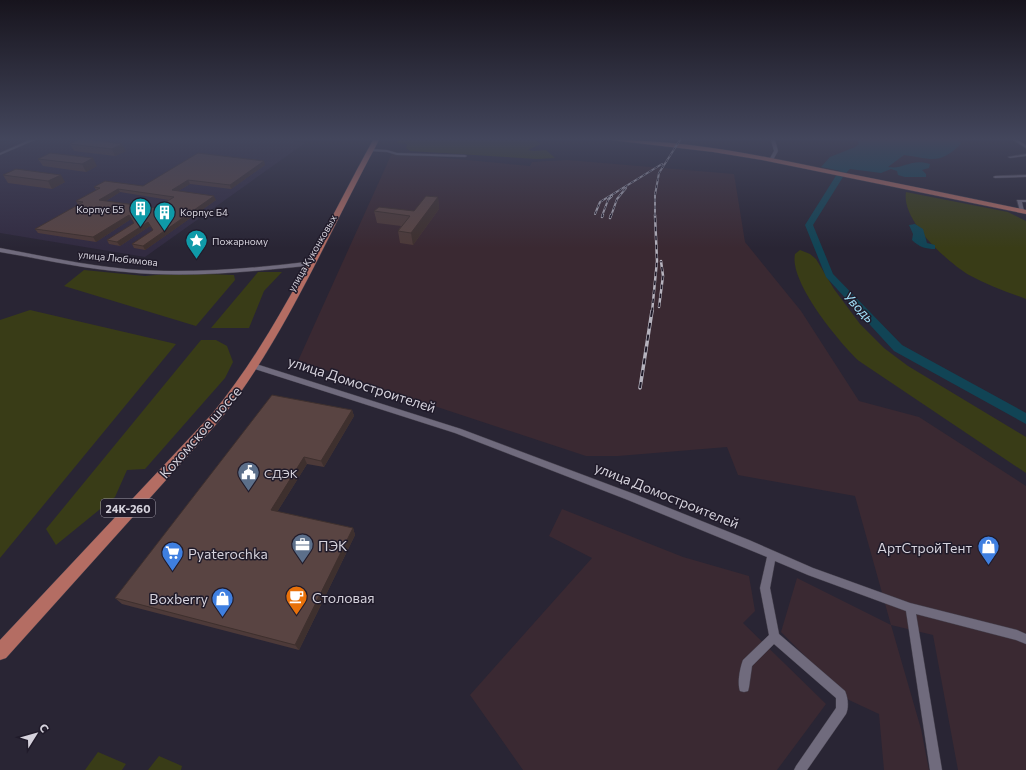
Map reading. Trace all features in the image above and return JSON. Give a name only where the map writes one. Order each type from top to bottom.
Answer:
[{"type":"main road","name":"улица Куконковых","points":[[251,366],[294,297],[308,264],[354,176]]},
{"type":"main road","name":"улица Куконковых","points":[[308,264],[357,176]]},
{"type":"main road","points":[[853,176],[1024,211]]},
{"type":"main road","name":"Кохомское шоссе","points":[[0,645],[212,417],[251,366]]},
{"type":"main road","name":"Кохомское шоссе","points":[[0,652],[216,417],[251,366]]},
{"type":"street","points":[[995,177],[1026,176]]},
{"type":"street","points":[[1024,211],[1019,201],[1026,201]]},
{"type":"street","name":"улица Любимова","points":[[0,250],[144,272],[198,272],[308,264]]},
{"type":"street","name":"улица Домостроителей","points":[[251,366],[458,431],[601,485],[811,572],[910,608],[1017,635],[1026,640]]},
{"type":"street","points":[[772,555],[765,588],[774,637],[841,695],[842,710],[800,770]]},
{"type":"street","points":[[910,608],[936,770]]},
{"type":"street","points":[[744,687],[747,664],[774,637]]},
{"type":"shaded area","points":[[0,176],[259,176],[145,257],[0,233]]},
{"type":"shaded area","points":[[382,176],[734,176],[745,242],[801,311],[859,401],[919,417],[1026,486],[1026,770],[958,770],[933,635],[891,625],[855,496],[738,475],[727,447],[618,456],[586,456],[298,361]]},
{"type":"shaded area","points":[[562,509],[683,557],[749,576],[755,611],[743,623],[826,704],[777,770],[523,770],[470,695],[592,558],[549,536]]},
{"type":"shaded area","points":[[797,578],[891,625],[921,729],[929,770],[884,770],[879,714],[849,700],[781,632]]},
{"type":"green space","points":[[906,192],[1008,212],[1026,221],[1026,299],[976,279],[959,269],[927,239],[918,227],[910,215],[906,203]]},
{"type":"green space","points":[[800,250],[810,254],[816,259],[834,289],[860,324],[884,348],[908,366],[1026,437],[1026,473],[859,361],[828,326],[807,295],[795,266],[795,254]]},
{"type":"green space","points":[[84,270],[145,276],[178,273],[234,275],[235,280],[196,326],[64,286]]},
{"type":"green space","points":[[258,272],[282,272],[264,291],[249,328],[211,328]]},
{"type":"green space","points":[[30,310],[176,344],[0,558],[0,320]]},
{"type":"green space","points":[[201,340],[216,340],[227,346],[233,362],[225,378],[145,469],[127,470],[115,497],[56,545],[46,529]]},
{"type":"green space","points":[[98,752],[126,764],[122,770],[85,770]]},
{"type":"green space","points":[[159,756],[182,766],[181,770],[148,770]]},
{"type":"water","points":[[901,176],[926,176],[926,177]]},
{"type":"water","points":[[915,224],[923,229],[927,243],[935,245],[935,249],[923,247],[912,240],[913,234],[909,225]]},
{"type":"building","points":[[10,176],[59,176],[48,181]]},
{"type":"building","points":[[160,176],[243,176],[230,185],[188,180],[172,190],[214,196],[143,246],[132,244],[153,230],[148,222],[117,242],[107,240],[134,223],[129,215],[93,237],[35,229],[83,202],[76,201],[100,188],[94,187],[105,181],[143,186]],"holes":[[[118,189],[174,197],[157,208],[99,200]]]},
{"type":"building","points":[[426,196],[438,197],[411,233],[398,231],[410,216],[374,211],[379,207],[414,211]]},
{"type":"building","points":[[272,395],[352,410],[321,461],[304,457],[271,510],[353,528],[295,645],[115,598]]},
{"type":"waterway","name":"Уводь","points":[[840,176],[809,225],[829,275],[898,348],[1026,419]]},
{"type":"railway","points":[[595,214],[600,202],[643,176]]},
{"type":"railway","points":[[655,215],[655,195],[658,176]]},
{"type":"railway","points":[[611,216],[617,199],[626,188]]},
{"type":"railway","points":[[602,216],[608,200],[612,196]]},
{"type":"railway","points":[[652,312],[657,261],[655,215]]},
{"type":"railway","points":[[659,307],[663,276],[661,261]]},
{"type":"railway","points":[[640,388],[652,311]]},
{"type":"place","name":"Корпус Б5","points":[[140,228]]},
{"type":"place","name":"Корпус Б4","points":[[164,232]]},
{"type":"place","name":"Пожарному","points":[[197,260]]},
{"type":"place","name":"СДЭК","points":[[248,492]]},
{"type":"place","name":"ПЭК","points":[[302,564]]},
{"type":"place","name":"АртСтройТент","points":[[988,566]]},
{"type":"place","name":"Pyaterochka","points":[[172,572]]},
{"type":"place","name":"Столовая","points":[[296,616]]},
{"type":"place","name":"Boxberry","points":[[223,618]]}]
